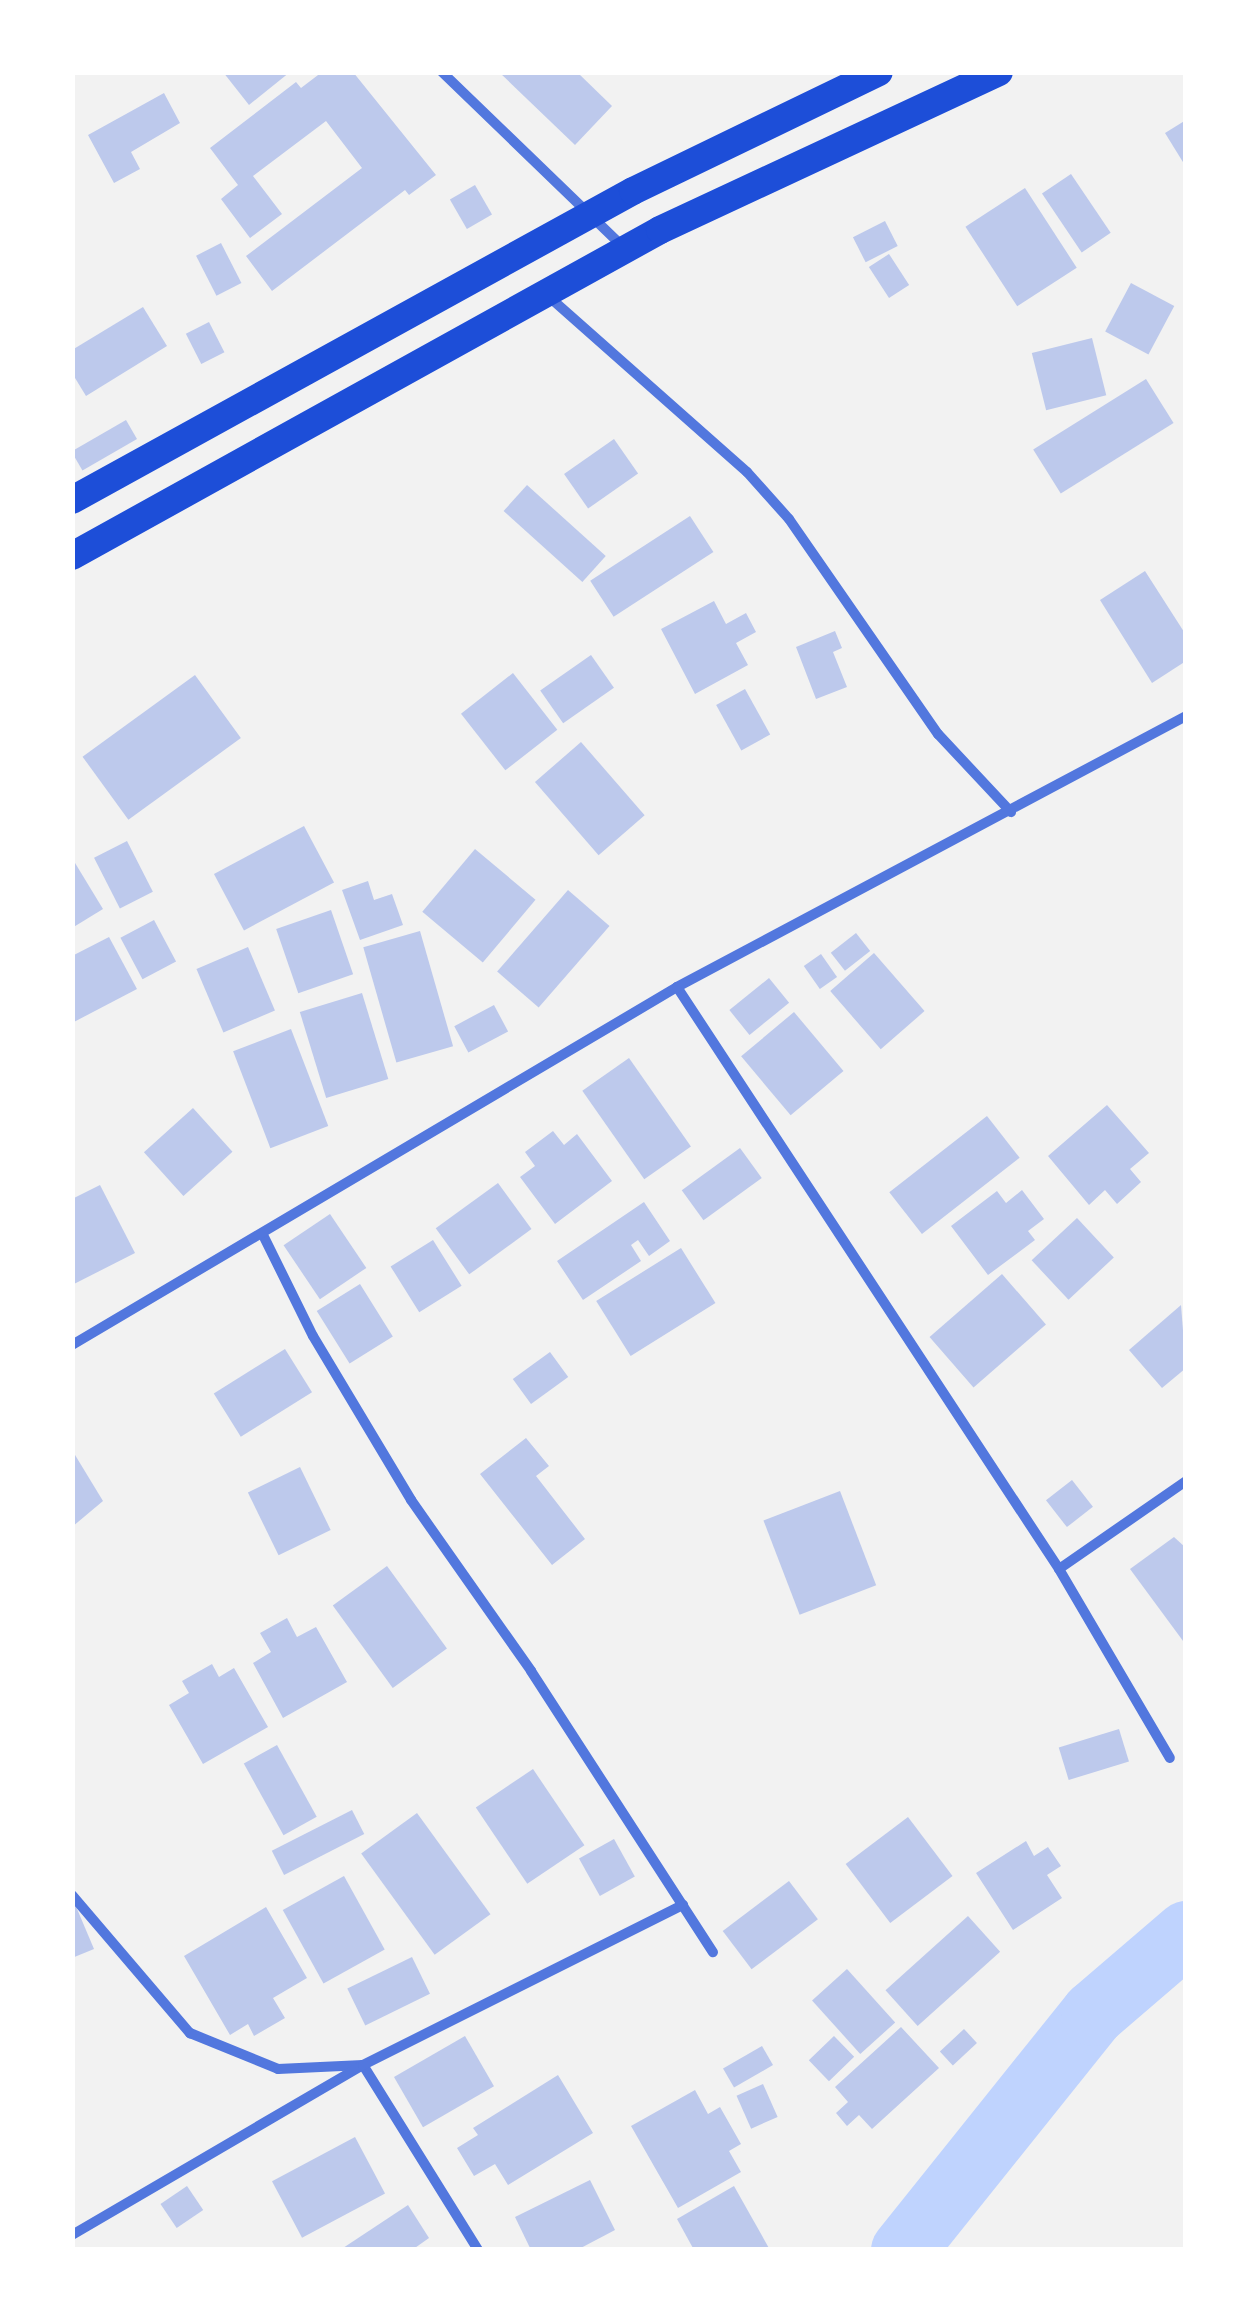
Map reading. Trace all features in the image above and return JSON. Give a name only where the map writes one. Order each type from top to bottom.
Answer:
[{"type":"highway","points":[[72,500],[594,213],[879,72]]},
{"type":"highway","points":[[72,556],[624,249],[999,72]]},
{"type":"street","points":[[442,72],[594,213],[624,249]]},
{"type":"street","points":[[544,292],[746,472],[788,519],[938,734],[1012,812]]},
{"type":"street","points":[[72,1345],[264,1238],[678,987],[1186,716]]},
{"type":"street","points":[[678,987],[1058,1569],[1170,1758]]},
{"type":"street","points":[[264,1238],[313,1336],[411,1500],[531,1671],[713,1952]]},
{"type":"street","points":[[1058,1569],[1186,1482]]},
{"type":"street","points":[[72,1895],[190,2033],[278,2069],[362,2066]]},
{"type":"street","points":[[72,2235],[362,2066],[682,1905]]},
{"type":"street","points":[[362,2066],[478,2250]]},
{"type":"building","points":[[223,72],[290,72],[249,105]]},
{"type":"building","points":[[322,72],[353,72],[436,175],[409,195],[405,190],[272,291],[246,256],[362,168],[326,121],[253,176],[282,214],[250,238],[221,199],[238,185],[210,148],[296,82],[301,88]]},
{"type":"building","points":[[499,72],[577,72],[612,106],[575,145]]},
{"type":"building","points":[[164,93],[180,123],[131,152],[140,169],[114,183],[88,135]]},
{"type":"building","points":[[1186,120],[1186,167],[1165,133]]},
{"type":"building","points":[[1071,174],[1111,233],[1082,252],[1042,194]]},
{"type":"building","points":[[475,185],[492,214],[467,229],[450,200]]},
{"type":"building","points":[[1025,188],[1077,268],[1017,306],[965,227]]},
{"type":"building","points":[[885,221],[898,246],[866,262],[853,237]]},
{"type":"building","points":[[221,243],[241,283],[216,296],[196,256]]},
{"type":"building","points":[[889,254],[909,285],[889,298],[869,267]]},
{"type":"building","points":[[1131,283],[1174,306],[1148,355],[1105,332]]},
{"type":"building","points":[[143,307],[167,346],[86,396],[72,373],[72,350]]},
{"type":"building","points":[[209,322],[224,352],[201,364],[186,334]]},
{"type":"building","points":[[1092,338],[1106,395],[1046,410],[1032,353]]},
{"type":"building","points":[[1146,379],[1174,423],[1061,494],[1033,449]]},
{"type":"building","points":[[126,420],[137,439],[82,471],[72,451]]},
{"type":"building","points":[[614,439],[638,473],[588,508],[564,474]]},
{"type":"building","points":[[527,485],[606,556],[582,582],[504,511]]},
{"type":"building","points":[[690,516],[713,552],[614,617],[590,581]]},
{"type":"building","points":[[1145,571],[1186,635],[1186,661],[1152,683],[1100,600]]},
{"type":"building","points":[[714,601],[726,624],[746,613],[756,632],[736,643],[748,665],[695,694],[661,629]]},
{"type":"building","points":[[835,631],[842,648],[833,652],[847,687],[816,699],[796,647]]},
{"type":"building","points":[[591,655],[614,688],[563,723],[540,691]]},
{"type":"building","points":[[513,673],[557,730],[505,770],[461,714]]},
{"type":"building","points":[[195,675],[241,738],[128,820],[83,757]]},
{"type":"building","points":[[745,689],[770,734],[741,750],[716,705]]},
{"type":"building","points":[[581,742],[645,815],[599,855],[535,782]]},
{"type":"building","points":[[304,826],[334,883],[244,930],[214,874]]},
{"type":"building","points":[[127,841],[153,892],[120,909],[94,858]]},
{"type":"building","points":[[475,849],[536,900],[483,963],[422,912]]},
{"type":"building","points":[[72,858],[103,909],[72,928]]},
{"type":"building","points":[[368,881],[374,900],[392,894],[403,925],[360,940],[342,890]]},
{"type":"building","points":[[568,890],[610,926],[539,1008],[497,972]]},
{"type":"building","points":[[331,910],[353,974],[298,993],[276,929]]},
{"type":"building","points":[[154,920],[176,961],[143,979],[120,938]]},
{"type":"building","points":[[420,931],[453,1046],[396,1063],[363,947]]},
{"type":"building","points":[[856,933],[870,951],[845,971],[831,953]]},
{"type":"building","points":[[109,937],[137,989],[72,1023],[72,956]]},
{"type":"building","points":[[248,947],[275,1011],[223,1032],[196,969]]},
{"type":"building","points":[[874,953],[925,1011],[881,1049],[830,991]]},
{"type":"building","points":[[821,954],[837,977],[820,989],[804,966]]},
{"type":"building","points":[[769,978],[789,1003],[750,1035],[729,1010]]},
{"type":"building","points":[[362,993],[388,1079],[326,1098],[300,1012]]},
{"type":"building","points":[[494,1005],[508,1031],[468,1053],[454,1026]]},
{"type":"building","points":[[794,1012],[843,1071],[791,1115],[741,1056]]},
{"type":"building","points":[[291,1029],[328,1126],[270,1148],[233,1051]]},
{"type":"building","points":[[629,1058],[691,1146],[644,1179],[582,1091]]},
{"type":"building","points":[[1107,1105],[1149,1153],[1130,1169],[1141,1182],[1117,1204],[1105,1190],[1089,1205],[1048,1156]]},
{"type":"building","points":[[193,1108],[232,1152],[183,1196],[144,1152]]},
{"type":"building","points":[[987,1116],[1020,1158],[922,1234],[889,1192]]},
{"type":"building","points":[[553,1131],[564,1145],[577,1134],[612,1181],[555,1224],[520,1177],[535,1166],[525,1152]]},
{"type":"building","points":[[740,1148],[762,1178],[703,1220],[682,1190]]},
{"type":"building","points":[[498,1183],[532,1229],[469,1274],[436,1228]]},
{"type":"building","points":[[100,1185],[135,1253],[72,1285],[72,1199]]},
{"type":"building","points":[[1022,1190],[1044,1219],[1028,1231],[1035,1240],[988,1275],[951,1226],[997,1191],[1006,1203]]},
{"type":"building","points":[[644,1202],[670,1241],[649,1256],[638,1240],[631,1245],[641,1261],[583,1300],[557,1261]]},
{"type":"building","points":[[330,1214],[366,1268],[320,1299],[284,1245]]},
{"type":"building","points":[[1077,1218],[1114,1257],[1068,1300],[1032,1260]]},
{"type":"building","points":[[433,1240],[462,1286],[419,1312],[391,1266]]},
{"type":"building","points":[[681,1248],[715,1303],[631,1356],[596,1301]]},
{"type":"building","points":[[1002,1274],[1046,1325],[974,1388],[930,1337]]},
{"type":"building","points":[[360,1284],[393,1337],[350,1364],[317,1311]]},
{"type":"building","points":[[1181,1305],[1186,1368],[1162,1388],[1129,1350]]},
{"type":"building","points":[[285,1349],[312,1392],[241,1437],[214,1394]]},
{"type":"building","points":[[550,1352],[568,1377],[531,1404],[513,1379]]},
{"type":"building","points":[[526,1438],[549,1466],[536,1476],[585,1539],[552,1565],[480,1474]]},
{"type":"building","points":[[72,1450],[103,1501],[72,1527]]},
{"type":"building","points":[[300,1467],[331,1530],[279,1555],[248,1492]]},
{"type":"building","points":[[1072,1480],[1093,1507],[1067,1527],[1046,1500]]},
{"type":"building","points":[[840,1491],[876,1585],[800,1615],[763,1520]]},
{"type":"building","points":[[1174,1537],[1186,1548],[1186,1645],[1130,1569]]},
{"type":"building","points":[[387,1566],[447,1649],[393,1688],[333,1605]]},
{"type":"building","points":[[287,1618],[297,1637],[316,1627],[347,1682],[283,1718],[253,1663],[271,1652],[260,1633]]},
{"type":"building","points":[[212,1664],[219,1677],[234,1668],[268,1727],[203,1764],[169,1705],[189,1693],[182,1681]]},
{"type":"building","points":[[1119,1729],[1129,1762],[1069,1780],[1059,1747]]},
{"type":"building","points":[[277,1745],[317,1817],[284,1835],[244,1763]]},
{"type":"building","points":[[533,1769],[584,1845],[527,1884],[476,1808]]},
{"type":"building","points":[[352,1810],[364,1834],[284,1875],[272,1851]]},
{"type":"building","points":[[417,1813],[490,1914],[435,1955],[361,1854]]},
{"type":"building","points":[[908,1817],[953,1876],[890,1923],[846,1864]]},
{"type":"building","points":[[614,1839],[635,1877],[600,1896],[579,1858]]},
{"type":"building","points":[[1026,1841],[1034,1856],[1048,1847],[1061,1866],[1047,1875],[1062,1898],[1013,1930],[976,1873]]},
{"type":"building","points":[[344,1876],[385,1949],[324,1983],[283,1910]]},
{"type":"building","points":[[789,1881],[818,1919],[752,1969],[723,1931]]},
{"type":"building","points":[[72,1897],[94,1949],[72,1958]]},
{"type":"building","points":[[266,1907],[307,1978],[273,1998],[285,2018],[254,2036],[248,2024],[230,2035],[184,1956]]},
{"type":"building","points":[[968,1916],[1000,1952],[918,2026],[886,1990]]},
{"type":"building","points":[[412,1957],[430,1994],[365,2025],[347,1989]]},
{"type":"building","points":[[847,1969],[895,2023],[860,2054],[812,2000]]},
{"type":"building","points":[[901,2027],[939,2068],[872,2129],[859,2115],[847,2126],[836,2113],[848,2102],[835,2087]]},
{"type":"building","points":[[964,2029],[977,2043],[953,2065],[940,2052]]},
{"type":"building","points":[[465,2036],[494,2086],[423,2127],[394,2077]]},
{"type":"building","points":[[834,2036],[854,2057],[829,2081],[809,2060]]},
{"type":"building","points":[[762,2046],[773,2065],[734,2088],[723,2068]]},
{"type":"building","points":[[558,2075],[593,2133],[508,2185],[495,2164],[474,2176],[457,2148],[478,2135],[473,2128]]},
{"type":"building","points":[[763,2084],[778,2117],[751,2129],[737,2096]]},
{"type":"building","points":[[695,2090],[708,2114],[720,2107],[741,2144],[729,2151],[741,2172],[678,2208],[631,2126]]},
{"type":"building","points":[[355,2137],[385,2194],[302,2238],[272,2181]]},
{"type":"building","points":[[590,2180],[615,2230],[577,2250],[531,2250],[515,2217]]},
{"type":"building","points":[[187,2186],[203,2210],[177,2228],[160,2204]]},
{"type":"building","points":[[734,2186],[770,2250],[694,2250],[677,2219]]},
{"type":"building","points":[[408,2205],[429,2238],[412,2250],[340,2250]]},
{"type":"waterway","points":[[903,2250],[1093,2013],[1186,1933]]}]
